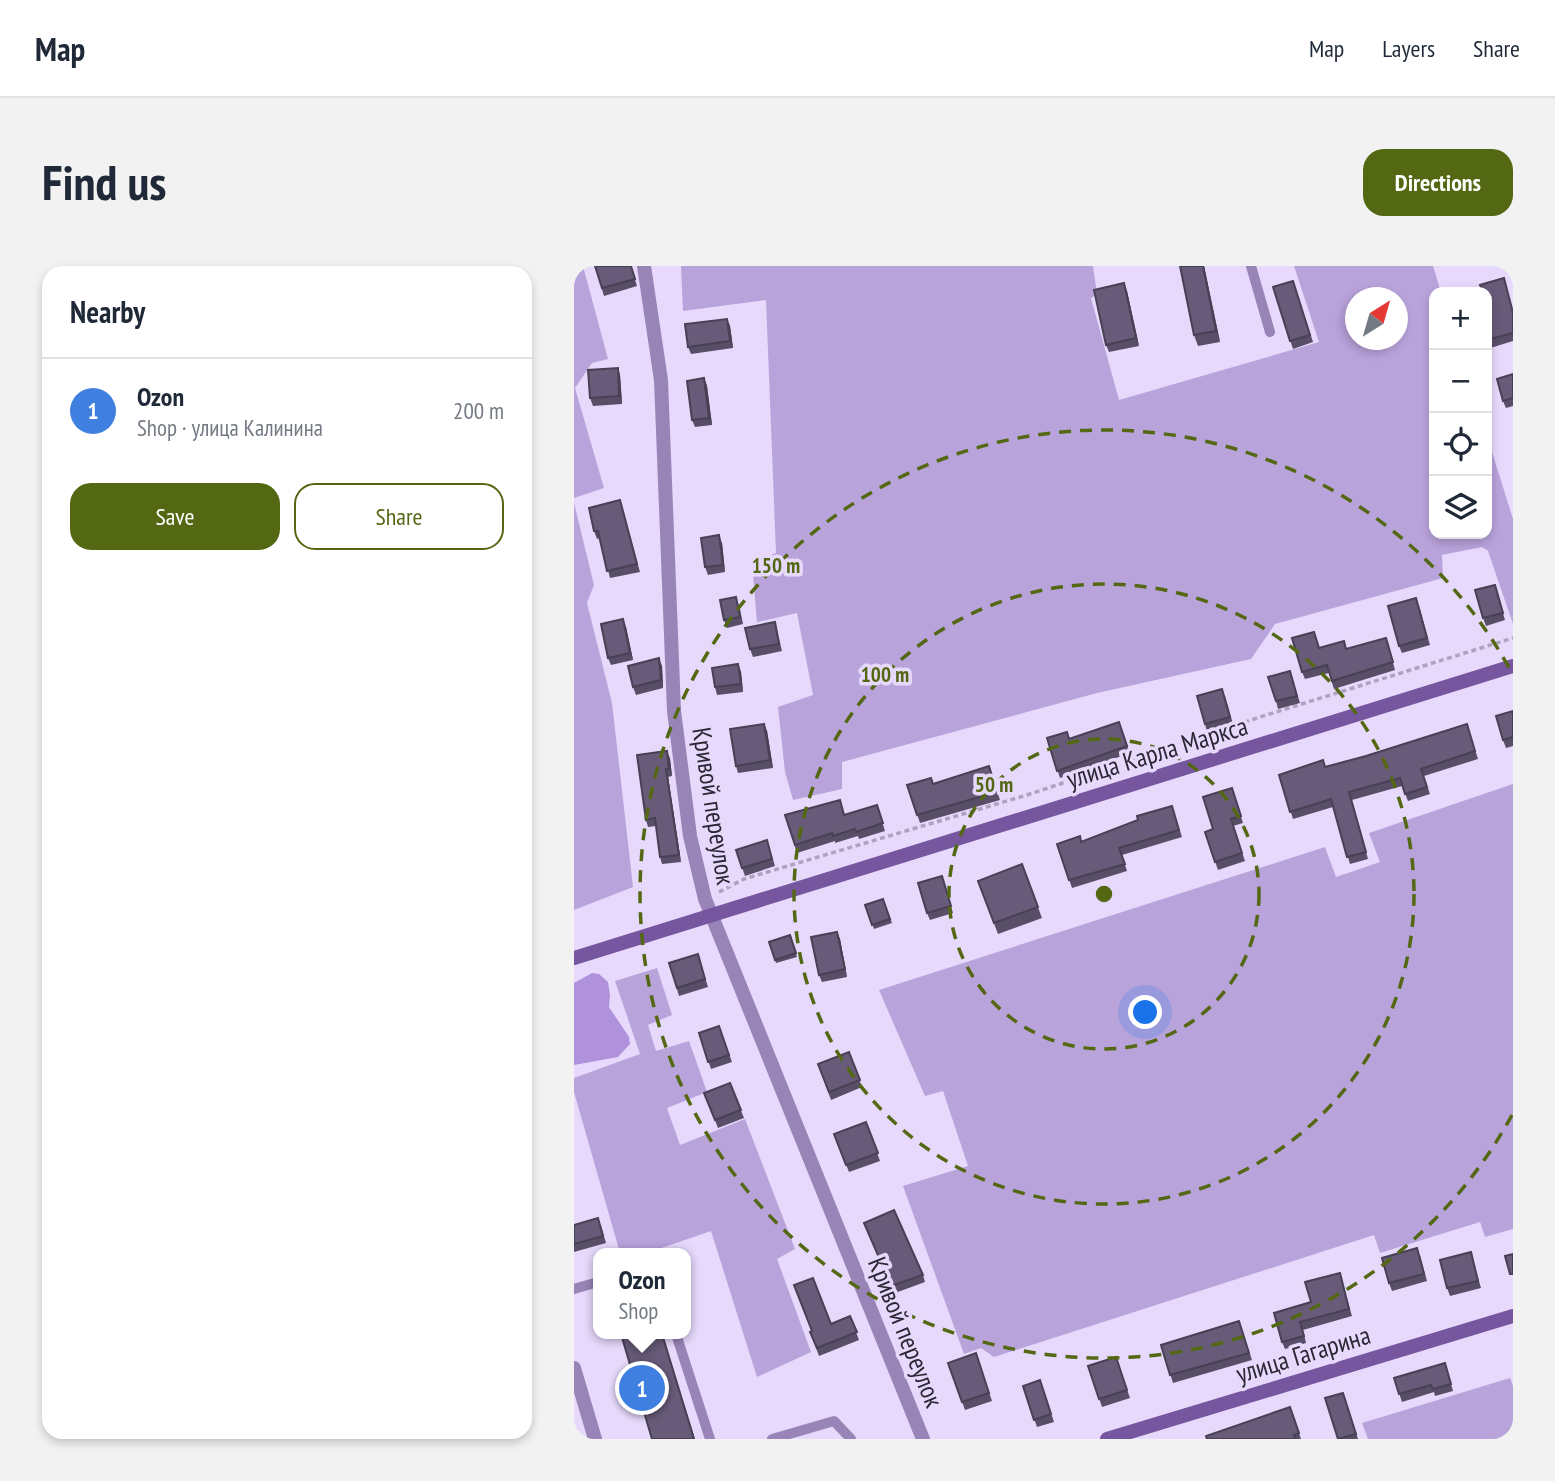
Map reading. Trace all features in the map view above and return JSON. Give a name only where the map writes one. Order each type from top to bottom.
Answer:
[{"type":"main road","name":"улица Карла Маркса","points":[[574,958],[1513,666]]},
{"type":"main road","name":"улица Гагарина","points":[[1107,1439],[1513,1315]]},
{"type":"street","name":"Кривой переулок","points":[[643,266],[661,380],[674,711],[690,836],[705,899],[923,1439]]},
{"type":"street","points":[[575,1376],[595,1439]]},
{"type":"lane","points":[[1251,266],[1270,332]]},
{"type":"lane","points":[[574,1289],[593,1283]]},
{"type":"lane","points":[[678,1339],[710,1439]]},
{"type":"lane","points":[[772,1439],[834,1421],[851,1439]]},
{"type":"path","points":[[705,899],[744,879],[1027,794],[1260,717],[1513,638]]},
{"type":"shaded area","points":[[574,266],[583,266],[608,359],[592,363],[575,388],[604,488],[574,498]]},
{"type":"shaded area","points":[[681,266],[1093,266],[1097,294],[1091,298],[1119,400],[1319,342],[1294,266],[1433,266],[1439,287],[1429,287],[1429,539],[1492,539],[1492,452],[1513,519],[1513,624],[1488,551],[1482,547],[1442,555],[1443,578],[1275,624],[1251,659],[1097,693],[842,762],[842,789],[793,800],[785,772],[778,707],[813,695],[797,613],[757,622],[752,562],[776,553],[766,300],[683,311]]},
{"type":"shaded area","points":[[574,503],[594,585],[587,603],[612,703],[633,887],[574,910]]},
{"type":"shaded area","points":[[1513,784],[1513,1229],[1485,1237],[1480,1222],[1380,1253],[1374,1235],[994,1357],[981,1348],[964,1354],[903,1186],[968,1166],[943,1091],[925,1096],[879,990],[1325,847],[1336,877],[1380,862],[1369,833]]},
{"type":"shaded area","points":[[657,968],[672,1015],[648,1025],[656,1051],[689,1041],[707,1092],[667,1108],[680,1145],[745,1119],[795,1249],[777,1259],[811,1352],[757,1377],[711,1231],[662,1248],[619,1248],[574,1092],[574,1078],[640,1054],[615,981]]},
{"type":"shaded area","points":[[592,973],[599,974],[608,982],[609,1007],[629,1037],[630,1044],[618,1057],[574,1065],[574,983]]},
{"type":"shaded area","points":[[1510,1378],[1513,1386],[1513,1439],[1368,1439],[1362,1423]]},
{"type":"building","points":[[595,266],[631,266],[635,279],[602,288]]},
{"type":"building","points":[[1180,266],[1203,266],[1216,331],[1194,335]]},
{"type":"building","points":[[1504,278],[1513,313],[1513,333],[1492,339],[1492,287],[1480,285]]},
{"type":"building","points":[[1293,281],[1310,335],[1290,341],[1273,287]]},
{"type":"building","points":[[1124,283],[1136,338],[1106,345],[1094,290]]},
{"type":"building","points":[[727,319],[730,341],[688,347],[685,324]]},
{"type":"building","points":[[618,368],[619,396],[590,398],[588,370]]},
{"type":"building","points":[[1513,374],[1513,398],[1503,401],[1497,379]]},
{"type":"building","points":[[704,378],[709,418],[692,420],[687,381]]},
{"type":"building","points":[[620,500],[637,564],[607,571],[598,531],[594,531],[589,508]]},
{"type":"building","points":[[719,535],[723,565],[705,567],[701,538]]},
{"type":"building","points":[[1495,585],[1503,613],[1483,618],[1475,590]]},
{"type":"building","points":[[736,597],[740,617],[724,620],[720,600]]},
{"type":"building","points":[[1416,598],[1427,638],[1399,646],[1388,606]]},
{"type":"building","points":[[623,619],[630,653],[608,658],[601,624]]},
{"type":"building","points":[[775,622],[779,644],[750,649],[745,628]]},
{"type":"building","points":[[1314,632],[1319,648],[1344,641],[1346,649],[1386,638],[1393,662],[1332,681],[1327,665],[1302,672],[1292,638]]},
{"type":"building","points":[[659,658],[661,680],[633,687],[628,666]]},
{"type":"building","points":[[738,664],[741,684],[715,687],[712,668]]},
{"type":"building","points":[[1290,671],[1297,696],[1276,701],[1268,677]]},
{"type":"building","points":[[1222,689],[1230,717],[1205,724],[1197,696]]},
{"type":"building","points":[[1513,711],[1513,737],[1503,740],[1496,716]]},
{"type":"building","points":[[1119,722],[1127,746],[1057,771],[1047,738],[1067,732],[1069,739]]},
{"type":"building","points":[[764,724],[770,760],[736,766],[730,729]]},
{"type":"building","points":[[1467,724],[1475,751],[1421,769],[1427,787],[1405,794],[1400,778],[1349,792],[1366,852],[1347,857],[1331,799],[1290,812],[1279,775],[1323,760],[1325,767],[1366,756]]},
{"type":"building","points":[[667,751],[669,769],[666,769],[679,855],[660,857],[655,818],[646,820],[637,755]]},
{"type":"building","points":[[989,766],[997,792],[917,815],[907,785],[931,778],[933,784]]},
{"type":"building","points":[[1232,788],[1241,816],[1231,819],[1242,853],[1215,862],[1205,832],[1213,829],[1203,797]]},
{"type":"building","points":[[840,800],[844,815],[877,805],[883,823],[856,832],[855,829],[833,836],[832,833],[795,845],[785,815]]},
{"type":"building","points":[[1172,806],[1179,830],[1119,848],[1125,864],[1069,880],[1057,844],[1080,836],[1081,842],[1138,820],[1137,816]]},
{"type":"building","points":[[767,840],[772,859],[742,868],[736,850]]},
{"type":"building","points":[[1022,864],[1038,907],[994,923],[978,881]]},
{"type":"building","points":[[942,876],[951,906],[927,913],[918,883]]},
{"type":"building","points":[[883,899],[890,919],[872,925],[865,905]]},
{"type":"building","points":[[837,932],[845,969],[819,975],[811,937]]},
{"type":"building","points":[[790,935],[796,953],[775,960],[769,942]]},
{"type":"building","points":[[698,954],[705,979],[677,988],[669,963]]},
{"type":"building","points":[[719,1026],[729,1055],[708,1062],[699,1033]]},
{"type":"building","points":[[849,1052],[860,1080],[829,1092],[818,1064]]},
{"type":"building","points":[[730,1083],[741,1110],[715,1120],[704,1093]]},
{"type":"building","points":[[866,1122],[878,1153],[846,1165],[834,1134]]},
{"type":"building","points":[[894,1210],[923,1275],[885,1288],[879,1271],[884,1269],[864,1223]]},
{"type":"building","points":[[598,1218],[603,1236],[574,1244],[574,1225]]},
{"type":"building","points":[[1417,1248],[1424,1274],[1389,1283],[1382,1258]]},
{"type":"building","points":[[1471,1252],[1478,1281],[1447,1288],[1440,1260]]},
{"type":"building","points":[[1513,1254],[1513,1274],[1510,1274],[1505,1256]]},
{"type":"building","points":[[1340,1273],[1349,1309],[1300,1322],[1304,1336],[1282,1342],[1274,1313],[1311,1302],[1305,1282]]},
{"type":"building","points":[[813,1278],[831,1324],[850,1316],[857,1332],[817,1348],[794,1285]]},
{"type":"building","points":[[1239,1321],[1249,1353],[1170,1375],[1161,1345]]},
{"type":"building","points":[[622,1339],[664,1339],[694,1439],[652,1439]]},
{"type":"building","points":[[976,1353],[989,1393],[962,1402],[948,1363]]},
{"type":"building","points":[[1116,1357],[1127,1390],[1099,1399],[1088,1366]]},
{"type":"building","points":[[1445,1363],[1451,1384],[1433,1389],[1431,1385],[1399,1394],[1394,1378]]},
{"type":"building","points":[[1040,1380],[1051,1414],[1034,1420],[1023,1386]]},
{"type":"building","points":[[1343,1393],[1356,1434],[1338,1439],[1325,1398]]},
{"type":"building","points":[[1290,1407],[1299,1433],[1294,1435],[1295,1439],[1207,1439],[1206,1436]]},
{"type":"place","name":"Ozon","points":[[642,1388]]}]
